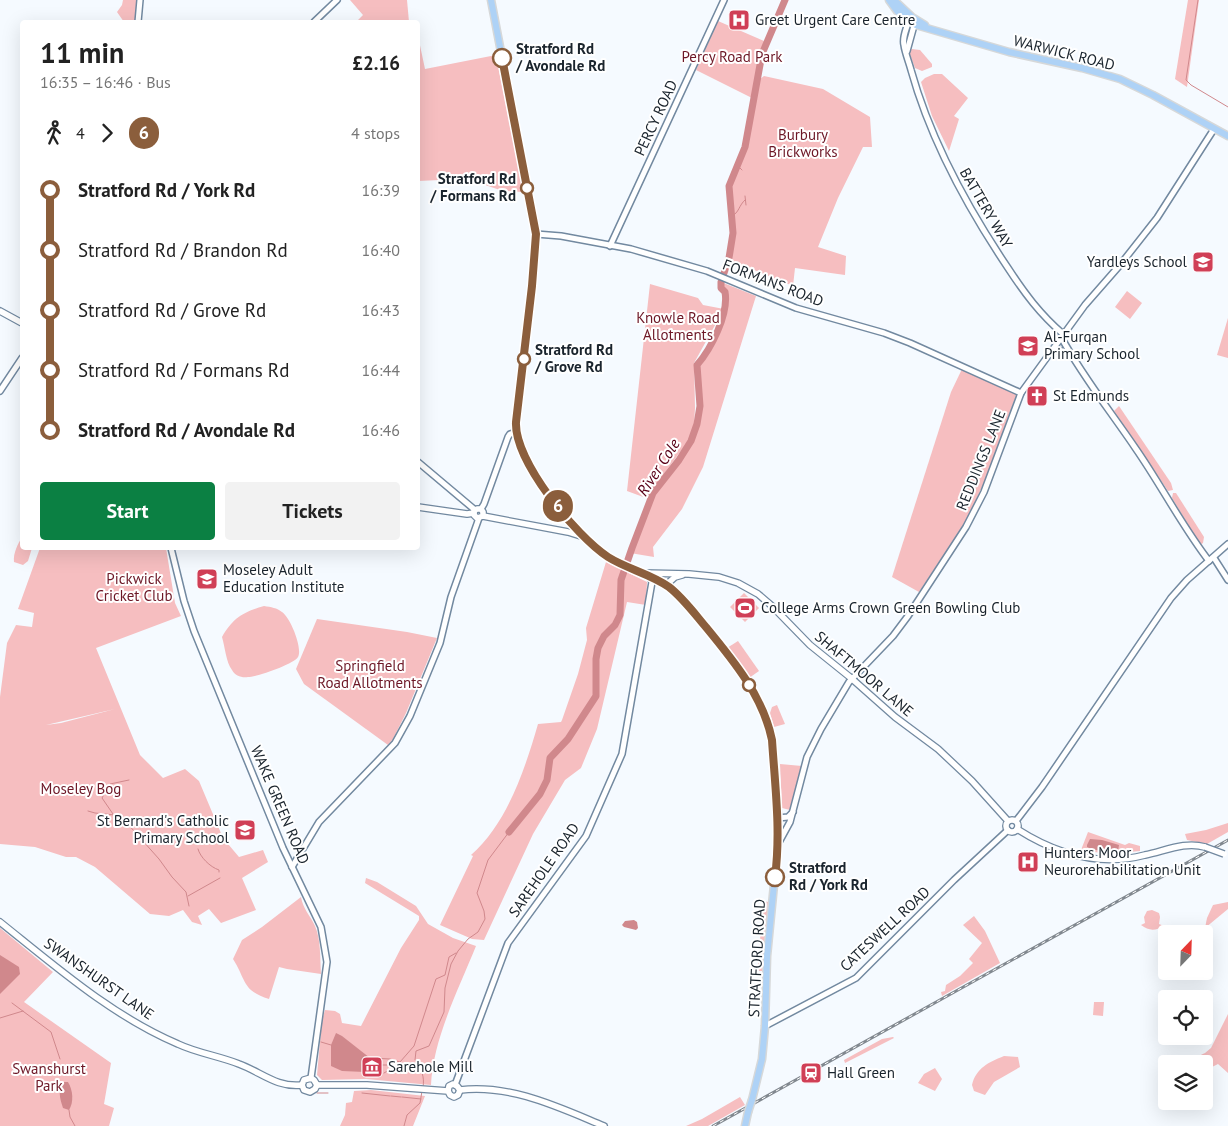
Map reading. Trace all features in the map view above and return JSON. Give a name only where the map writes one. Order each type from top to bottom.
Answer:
[{"type":"highway","name":"STRATFORD ROAD","points":[[491,0],[536,234],[516,432],[518,443],[525,458],[556,505],[586,538],[604,554],[622,565],[666,585],[692,610],[751,688],[761,708],[772,740],[778,844],[767,948],[765,1026],[762,1059],[745,1126]]},
{"type":"highway","name":"WARWICK ROAD","points":[[889,0],[916,25],[1009,52],[1082,68],[1120,79],[1228,136]]},
{"type":"highway","name":"WARWICK ROAD","points":[[894,0],[908,18],[942,33]]},
{"type":"main road","points":[[0,311],[20,321]]},
{"type":"main road","points":[[420,507],[467,514],[476,511]]},
{"type":"main road","points":[[476,511],[474,516],[568,532],[586,538]]},
{"type":"main road","name":"SHAFTMOOR LANE","points":[[640,573],[689,574],[726,578],[758,594],[810,645],[852,678],[895,718],[938,749],[1008,821]]},
{"type":"main road","points":[[666,585],[675,576],[689,574]]},
{"type":"main road","points":[[1008,821],[1016,821],[1017,829],[1014,832],[1008,830],[1006,827],[1008,821]]},
{"type":"main road","points":[[1017,829],[1060,851],[1096,860],[1139,857],[1190,844],[1205,847],[1226,855]]},
{"type":"main road","name":"SWANSHURST LANE","points":[[0,922],[60,970],[126,1017],[148,1030],[193,1050],[237,1063],[270,1081],[302,1085]]},
{"type":"main road","points":[[310,1078],[317,1085],[315,1090],[310,1092],[304,1090],[302,1085],[304,1080],[310,1078]]},
{"type":"main road","points":[[317,1085],[367,1085],[448,1091],[450,1095],[454,1096],[458,1095],[458,1087]]},
{"type":"main road","points":[[448,1091],[449,1086],[490,1089],[536,1098],[604,1126]]},
{"type":"street","points":[[138,20],[140,0]]},
{"type":"street","points":[[316,20],[337,0]]},
{"type":"street","name":"PERCY ROAD","points":[[610,246],[724,0]]},
{"type":"street","name":"BATTERY WAY","points":[[908,18],[904,45],[934,135],[980,226],[1031,303],[1062,336]]},
{"type":"street","points":[[906,52],[910,35],[916,25]]},
{"type":"street","name":"REDDINGS LANE","points":[[778,844],[785,835],[794,812],[807,757],[821,729],[852,678],[893,636],[908,616],[966,527],[984,492],[1021,393],[1085,305],[1154,222],[1214,129]]},
{"type":"street","name":"FORMANS ROAD","points":[[536,234],[631,249],[718,275],[796,308],[884,333],[910,343],[1021,393]]},
{"type":"street","points":[[1062,336],[1072,357],[1136,448],[1197,545],[1228,580]]},
{"type":"street","points":[[1050,353],[1054,350],[1063,351],[1072,357]]},
{"type":"street","points":[[0,391],[20,361]]},
{"type":"street","points":[[420,464],[476,511],[484,504],[508,437],[516,432]]},
{"type":"street","points":[[292,867],[319,822],[395,743],[404,727],[440,643],[450,597],[481,517]]},
{"type":"street","points":[[1016,821],[1172,598],[1187,580],[1228,544]]},
{"type":"street","name":"WAKE GREEN ROAD","points":[[171,550],[184,601],[194,631],[255,782],[292,867],[321,927],[326,962],[310,1078]]},
{"type":"street","name":"SAREHOLE ROAD","points":[[458,1087],[508,943],[586,836],[622,754],[652,582],[650,577]]},
{"type":"street","points":[[778,820],[788,821],[794,812]]},
{"type":"street","name":"CATESWELL ROAD","points":[[765,1026],[856,978],[954,880],[1008,830]]},
{"type":"green space","points":[[123,0],[137,0],[135,20],[123,20],[117,12]]},
{"type":"green space","points":[[350,0],[407,0],[409,20],[358,20],[363,15]]},
{"type":"green space","points":[[1188,0],[1199,0],[1187,87],[1175,79]]},
{"type":"green space","name":"Percy Road Park","points":[[718,21],[764,41],[752,98],[696,70]]},
{"type":"green space","points":[[420,45],[425,69],[496,55],[523,192],[503,191],[476,182],[420,181]]},
{"type":"green space","points":[[912,49],[920,50],[932,64],[932,67],[922,71],[915,68],[909,52]]},
{"type":"green space","points":[[934,74],[942,74],[968,98],[954,116],[959,119],[949,151],[932,116],[921,82]]},
{"type":"green space","name":"Burbury Brickworks","points":[[764,76],[823,89],[870,117],[872,147],[863,147],[838,198],[818,247],[846,256],[845,275],[795,268],[793,286],[732,261],[734,222],[729,186],[746,148],[760,79]]},
{"type":"green space","points":[[721,282],[756,296],[703,467],[682,509],[653,547],[654,557],[630,553],[653,493],[679,460],[691,441],[697,424],[700,406],[697,365],[708,350],[722,321],[726,301],[725,292],[721,288]]},
{"type":"green space","name":"Knowle Road Allotments","points":[[650,284],[698,298],[703,305],[724,309],[694,363],[694,425],[689,440],[646,498],[627,491]]},
{"type":"green space","points":[[1127,291],[1142,303],[1130,319],[1115,307]]},
{"type":"green space","points":[[1228,318],[1228,358],[1217,355]]},
{"type":"green space","points":[[962,369],[1017,393],[984,483],[963,526],[919,592],[892,577],[951,392]]},
{"type":"green space","points":[[1119,406],[1171,483],[1173,490],[1168,491],[1114,411]]},
{"type":"green space","points":[[1173,493],[1176,493],[1204,537],[1203,543],[1200,545],[1172,498]]},
{"type":"green space","points":[[20,541],[20,550],[31,550],[28,561],[23,565],[14,562]]},
{"type":"green space","points":[[39,550],[166,550],[175,603],[181,616],[96,648],[140,755],[163,778],[185,769],[199,781],[223,838],[239,857],[263,850],[268,862],[242,878],[256,910],[221,923],[209,909],[198,916],[202,925],[192,922],[183,910],[169,916],[150,914],[95,867],[76,857],[66,857],[35,847],[0,844],[0,697],[7,643],[16,625],[32,627],[34,613],[18,609]],"holes":[[[115,709],[61,723],[46,725]]]},
{"type":"green space","points":[[606,562],[647,582],[646,605],[627,602],[597,729],[581,768],[565,780],[533,834],[484,940],[472,939],[440,925],[473,856],[471,855],[484,842],[505,812],[521,777],[538,724],[561,722],[562,720],[578,674],[587,640],[586,628]]},
{"type":"green space","name":"College Arms Crown Green Bowling Club","points":[[744,593],[759,608],[745,622],[730,607]]},
{"type":"green space","points":[[264,606],[280,611],[289,620],[299,647],[298,657],[290,663],[267,673],[246,677],[239,676],[230,667],[222,637],[230,625],[239,617]]},
{"type":"green space","name":"Springfield Road Allotments","points":[[317,619],[437,638],[406,713],[388,745],[304,684],[296,669]]},
{"type":"green space","points":[[738,641],[759,671],[749,678],[727,648]]},
{"type":"green space","points":[[777,705],[785,724],[774,727],[770,713],[772,707]]},
{"type":"green space","points":[[780,764],[802,766],[790,810],[782,808]]},
{"type":"green space","points":[[1228,823],[1228,832],[1207,844],[1187,840],[1185,834],[1206,830]]},
{"type":"green space","points":[[1088,832],[1125,845],[1129,843],[1140,846],[1140,851],[1108,854],[1081,850]]},
{"type":"green space","points":[[366,878],[377,882],[416,906],[428,924],[453,938],[476,946],[455,996],[436,1050],[431,1085],[366,1079],[322,1080],[317,1075],[322,1020],[325,1010],[335,1011],[340,1014],[342,1023],[361,1026],[401,948],[419,920],[419,916],[365,883]]},
{"type":"green space","points":[[301,897],[303,905],[317,931],[321,974],[279,967],[269,999],[260,996],[246,984],[233,959],[242,940]]},
{"type":"green space","points":[[763,901],[768,902],[762,971],[759,971],[758,966]]},
{"type":"green space","points":[[1228,902],[1228,909],[1209,925],[1206,925],[1207,918],[1213,905]]},
{"type":"green space","points":[[1152,910],[1159,913],[1159,924],[1162,925],[1158,925],[1158,929],[1152,930],[1141,925],[1145,923],[1144,917],[1147,911]]},
{"type":"green space","points":[[974,916],[985,931],[1000,963],[942,996],[941,992],[945,991],[946,985],[960,976],[973,963],[969,959],[982,943],[963,925]]},
{"type":"green space","name":"Swanshurst Park","points":[[0,928],[53,972],[24,1002],[111,1063],[104,1104],[114,1108],[109,1126],[0,1126]]},
{"type":"green space","points":[[1094,1002],[1104,1002],[1103,1016],[1093,1015]]},
{"type":"green space","points":[[1228,1014],[1228,1073],[1218,1064],[1213,1066],[1213,1055],[1201,1055],[1211,1048]]},
{"type":"green space","points":[[893,1037],[845,1063],[844,1060],[882,1039]]},
{"type":"green space","points":[[1004,1056],[1018,1057],[1020,1067],[994,1082],[985,1095],[974,1091],[972,1085],[980,1070],[988,1063]]},
{"type":"green space","points":[[935,1068],[942,1079],[935,1091],[918,1083],[924,1074]]},
{"type":"green space","points":[[371,1090],[425,1096],[413,1126],[340,1126],[345,1115],[346,1103],[352,1102],[354,1091]]},
{"type":"green space","points":[[740,1097],[745,1105],[708,1126],[686,1126],[702,1119]]},
{"type":"shaded area","points":[[1090,839],[1119,845],[1118,851],[1094,850],[1087,847]]},
{"type":"shaded area","points":[[634,920],[637,922],[638,928],[636,930],[622,925],[625,921]]},
{"type":"shaded area","points":[[0,955],[19,967],[20,974],[0,994]]},
{"type":"shaded area","points":[[336,1033],[370,1058],[365,1072],[342,1071],[331,1066],[331,1045]]},
{"type":"shaded area","points":[[64,1082],[68,1082],[72,1092],[72,1103],[69,1110],[63,1108],[60,1098],[60,1088]]},
{"type":"waterway","name":"River Cole","points":[[509,832],[540,794],[547,780],[550,758],[568,739],[596,696],[596,659],[598,648],[604,636],[615,625],[620,615],[621,580],[632,548],[653,493],[679,460],[691,441],[697,424],[700,406],[697,365],[718,331],[726,301],[725,292],[721,288],[721,282],[729,258],[733,233],[729,186],[745,147],[762,54],[785,0]]},
{"type":"waterway","points":[[1198,0],[1186,80],[1191,85],[1228,107]]},
{"type":"waterway","name":"River Cole","points":[[737,165],[742,170]]},
{"type":"waterway","points":[[745,196],[746,205]]},
{"type":"waterway","points":[[732,216],[745,200]]},
{"type":"waterway","points":[[113,814],[102,798],[110,784],[129,780]]},
{"type":"waterway","points":[[88,811],[115,815],[126,822],[186,892],[189,906]]},
{"type":"waterway","name":"River Cole","points":[[423,1087],[422,1073],[415,1060],[416,1051],[429,1046],[444,1012],[445,988],[451,964],[458,951],[468,939],[478,932],[485,919],[477,893],[488,860],[509,832]]},
{"type":"waterway","points":[[198,849],[206,861],[212,867],[219,870],[219,872]]},
{"type":"waterway","points":[[188,896],[220,878]]},
{"type":"waterway","points":[[370,1058],[390,1059],[400,1062],[414,1046],[436,979],[445,975],[449,957],[456,953]]},
{"type":"waterway","points":[[12,1003],[51,1032],[60,1059]]},
{"type":"waterway","points":[[0,1018],[23,1011]]},
{"type":"waterway","points":[[321,1042],[331,1045]]},
{"type":"waterway","points":[[380,1065],[397,1065],[400,1062]]},
{"type":"waterway","points":[[384,1073],[396,1066]]},
{"type":"waterway","name":"River Cole","points":[[404,1126],[407,1115],[420,1103],[422,1091]]},
{"type":"waterway","points":[[317,1093],[328,1093]]},
{"type":"waterway","points":[[362,1093],[390,1096]]},
{"type":"waterway","points":[[391,1096],[401,1097]]},
{"type":"waterway","points":[[402,1097],[421,1099]]},
{"type":"waterway","points":[[69,1110],[70,1117],[75,1126]]},
{"type":"railway","points":[[713,1126],[1228,840]]},
{"type":"bus line","name":"6","points":[[502,58],[536,234],[526,348],[516,422],[518,443],[525,458],[551,498],[586,538],[596,548],[620,564],[671,588],[692,610],[751,688],[770,729],[772,740],[778,818],[775,877]]},
{"type":"place","name":"Greet Urgent Care Centre","points":[[739,20]]},
{"type":"place","name":"Stratford Rd / Avondale Rd","points":[[502,58]]},
{"type":"place","name":"Stratford Rd / Formans Rd","points":[[527,188]]},
{"type":"place","name":"Yardleys School","points":[[1203,262]]},
{"type":"place","name":"Al-Furqan Primary School","points":[[1028,346]]},
{"type":"place","name":"Stratford Rd / Grove Rd","points":[[524,359]]},
{"type":"place","name":"St Edmunds","points":[[1037,396]]},
{"type":"place","name":"Moseley Adult Education Institute","points":[[207,579]]},
{"type":"place","name":"College Arms Crown Green Bowling Club","points":[[745,608]]},
{"type":"place","name":"St Bernard's Catholic Primary School","points":[[245,830]]},
{"type":"place","name":"Hunters Moor Neurorehabilitation Unit","points":[[1028,862]]},
{"type":"place","name":"Stratford Rd / York Rd","points":[[775,877]]},
{"type":"place","name":"Sarehole Mill","points":[[372,1067]]},
{"type":"place","name":"Hall Green","points":[[811,1073]]},
{"type":"park label","name":"Pickwick Cricket Club","points":[[134,588]]},
{"type":"park label","name":"Moseley Bog","points":[[81,789]]}]
